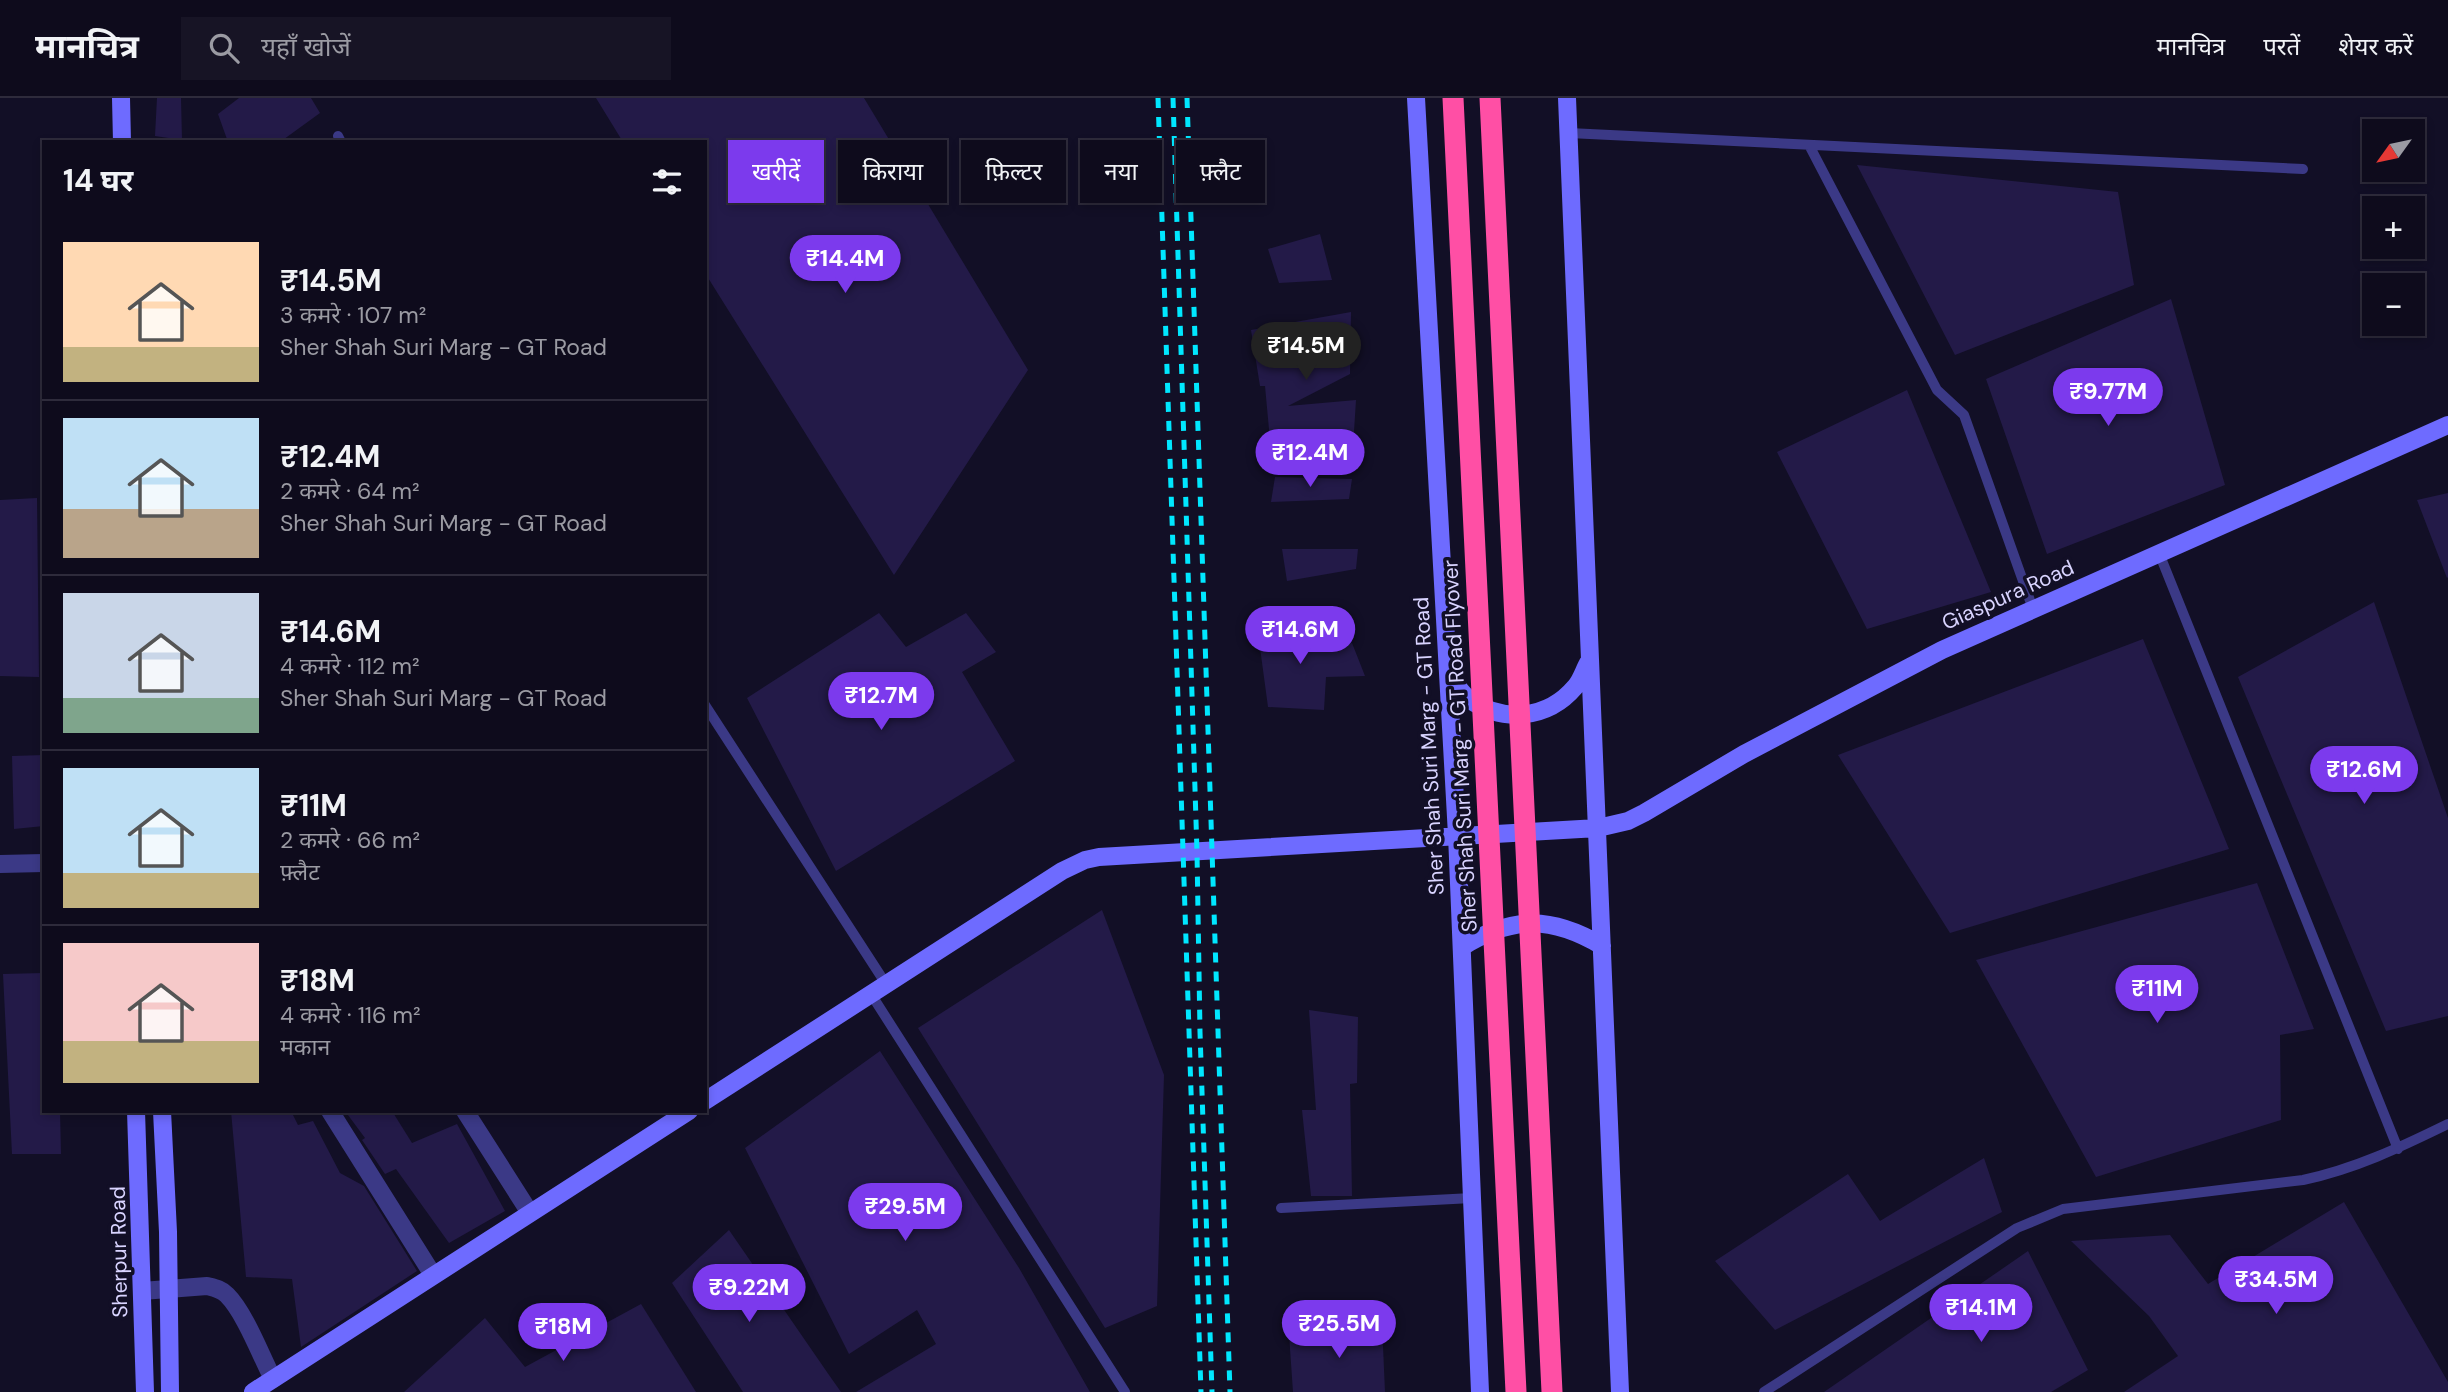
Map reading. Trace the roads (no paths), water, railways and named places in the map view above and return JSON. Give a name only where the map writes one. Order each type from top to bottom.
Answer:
[{"type":"highway","name":"Sher Shah Suri Marg - GT Road Flyover","points":[[1453,98],[1516,1392]]},
{"type":"highway","points":[[1490,98],[1552,1392]]},
{"type":"street","points":[[121,98],[122,140]]},
{"type":"street","name":"Sher Shah Suri Marg - GT Road","points":[[1416,98],[1457,835],[1480,1392]]},
{"type":"street","points":[[1567,98],[1620,1392]]},
{"type":"street","name":"Giaspura Road","points":[[707,1100],[1062,871],[1086,859],[1613,826],[1636,817],[1744,754],[1942,650],[2448,425]]},
{"type":"street","points":[[1449,675],[1468,699],[1494,713],[1525,716],[1553,706],[1576,687],[1589,659]]},
{"type":"street","points":[[0,864],[42,863]]},
{"type":"street","points":[[1462,947],[1483,934],[1507,926],[1532,923],[1557,925],[1581,933],[1602,946]]},
{"type":"street","name":"Sherpur Road","points":[[136,1113],[145,1392]]},
{"type":"street","points":[[162,1113],[170,1392]]},
{"type":"street","points":[[331,1113],[433,1275]]},
{"type":"street","points":[[466,1113],[530,1213]]},
{"type":"street","points":[[253,1392],[686,1113]]},
{"type":"street","points":[[142,1291],[208,1286],[218,1288],[238,1310],[273,1379]]},
{"type":"lane","points":[[1569,133],[2303,169]]},
{"type":"lane","points":[[1810,145],[1937,390],[1964,415],[2033,609]]},
{"type":"lane","points":[[2159,553],[2398,1149]]},
{"type":"lane","points":[[707,708],[1125,1392]]},
{"type":"lane","points":[[1764,1392],[2017,1228],[2037,1218],[2063,1209],[2303,1180],[2350,1168],[2398,1149],[2448,1124]]},
{"type":"lane","points":[[1281,1208],[1472,1198]]},
{"type":"railway","points":[[1158,98],[1201,1392]]},
{"type":"railway","points":[[1173,98],[1212,1392]]},
{"type":"railway","points":[[1187,98],[1230,1392]]}]
